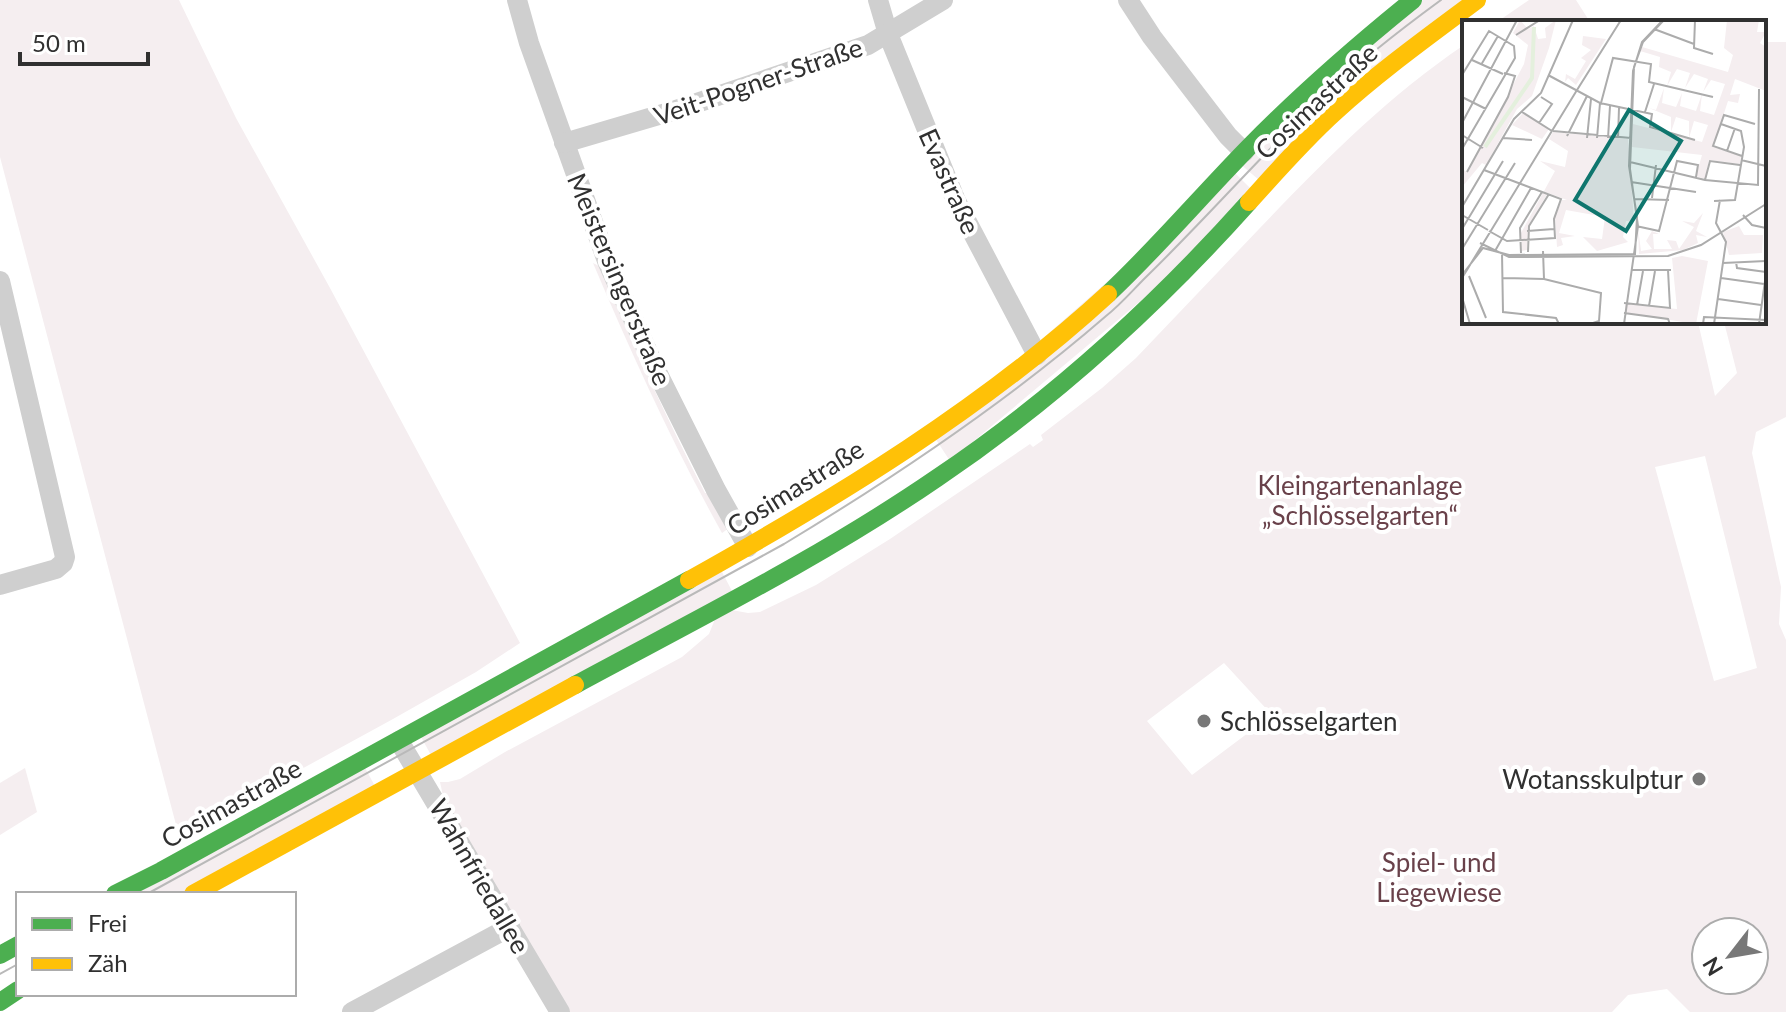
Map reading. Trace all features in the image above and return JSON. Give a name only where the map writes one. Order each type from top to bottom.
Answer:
[{"type":"main road","name":"Cosimastraße","points":[[197,892],[418,772],[759,564],[855,482],[1037,355],[1097,305],[1167,236],[1244,152],[1328,70],[1413,0]]},
{"type":"main road","name":"Cosimastraße","points":[[119,892],[399,741],[759,564],[866,524],[985,444],[1058,387],[1122,332],[1192,264],[1334,113],[1477,0]]},
{"type":"street","name":"Meistersingerstraße","points":[[517,0],[564,143],[628,310],[702,464],[759,564]]},
{"type":"street","name":"Evastraße","points":[[878,0],[888,34],[956,201],[1037,355]]},
{"type":"street","name":"Veit-Pogner-Straße","points":[[564,143],[676,110],[868,45],[943,0]]},
{"type":"street","points":[[1128,0],[1190,87],[1244,152]]},
{"type":"street","points":[[0,281],[65,557],[56,569],[0,585]]},
{"type":"street","name":"Wahnfriedallee","points":[[399,741],[560,1012]]},
{"type":"street","points":[[352,1012],[510,927]]},
{"type":"green space","points":[[0,0],[179,0],[236,118],[520,643],[393,719],[179,836],[0,157]]},
{"type":"green space","points":[[1423,0],[1470,0],[1259,180],[1239,163]]},
{"type":"green space","points":[[1529,0],[1576,0],[1589,20],[1500,20]]},
{"type":"green space","points":[[1766,42],[1786,42],[1786,417],[1756,432],[1752,453],[1781,587],[1779,624],[1786,640],[1786,1012],[1690,1012],[1667,989],[1628,995],[1612,1012],[566,1012],[445,805],[440,782],[460,779],[682,657],[709,634],[715,619],[726,609],[760,612],[816,585],[1030,444],[1033,447],[1043,440],[1041,435],[1136,358],[1357,131],[1408,86],[1462,46],[1462,324],[1698,324],[1715,396],[1737,373],[1725,324],[1766,324]],"holes":[[[1705,456],[1757,668],[1714,681],[1655,467]],[[1224,663],[1272,715],[1192,775],[1147,721]]]},
{"type":"green space","points":[[1233,171],[1251,189],[1168,278],[950,461],[933,435]]},
{"type":"green space","points":[[593,263],[599,266],[650,381],[705,493],[712,493],[729,528],[722,533],[654,400]]},
{"type":"green space","points":[[721,570],[733,593],[432,757],[420,735]]},
{"type":"green space","points":[[364,766],[376,788],[187,892],[134,892]]},
{"type":"green space","points":[[25,768],[37,812],[0,835],[0,783]]},
{"type":"tram line","points":[[151,892],[784,544],[950,437],[1030,378],[1111,312],[1323,96],[1380,46],[1441,0]]},
{"type":"tram line","points":[[0,974],[16,965]]},
{"type":"traffic: fast","points":[[1108,294],[1288,109],[1413,0]]},
{"type":"traffic: fast","points":[[575,685],[804,561],[893,507],[980,448],[1102,350],[1214,241],[1249,202]]},
{"type":"traffic: fast","points":[[119,892],[689,580]]},
{"type":"traffic: fast","points":[[0,955],[16,946]]},
{"type":"traffic: fast","points":[[0,1002],[16,991]]},
{"type":"traffic: slow","points":[[1249,202],[1335,112],[1477,0]]},
{"type":"traffic: slow","points":[[689,580],[853,484],[960,413],[1060,336],[1108,294]]},
{"type":"traffic: slow","points":[[197,892],[575,685]]},
{"type":"place","name":"Schlösselgarten","points":[[1204,721]]},
{"type":"place","name":"Wotansskulptur","points":[[1699,779]]},
{"type":"park label","name":"Kleingartenanlage „Schlösselgarten“","points":[[1360,500]]},
{"type":"park label","name":"Spiel- und Liegewiese","points":[[1439,877]]}]
